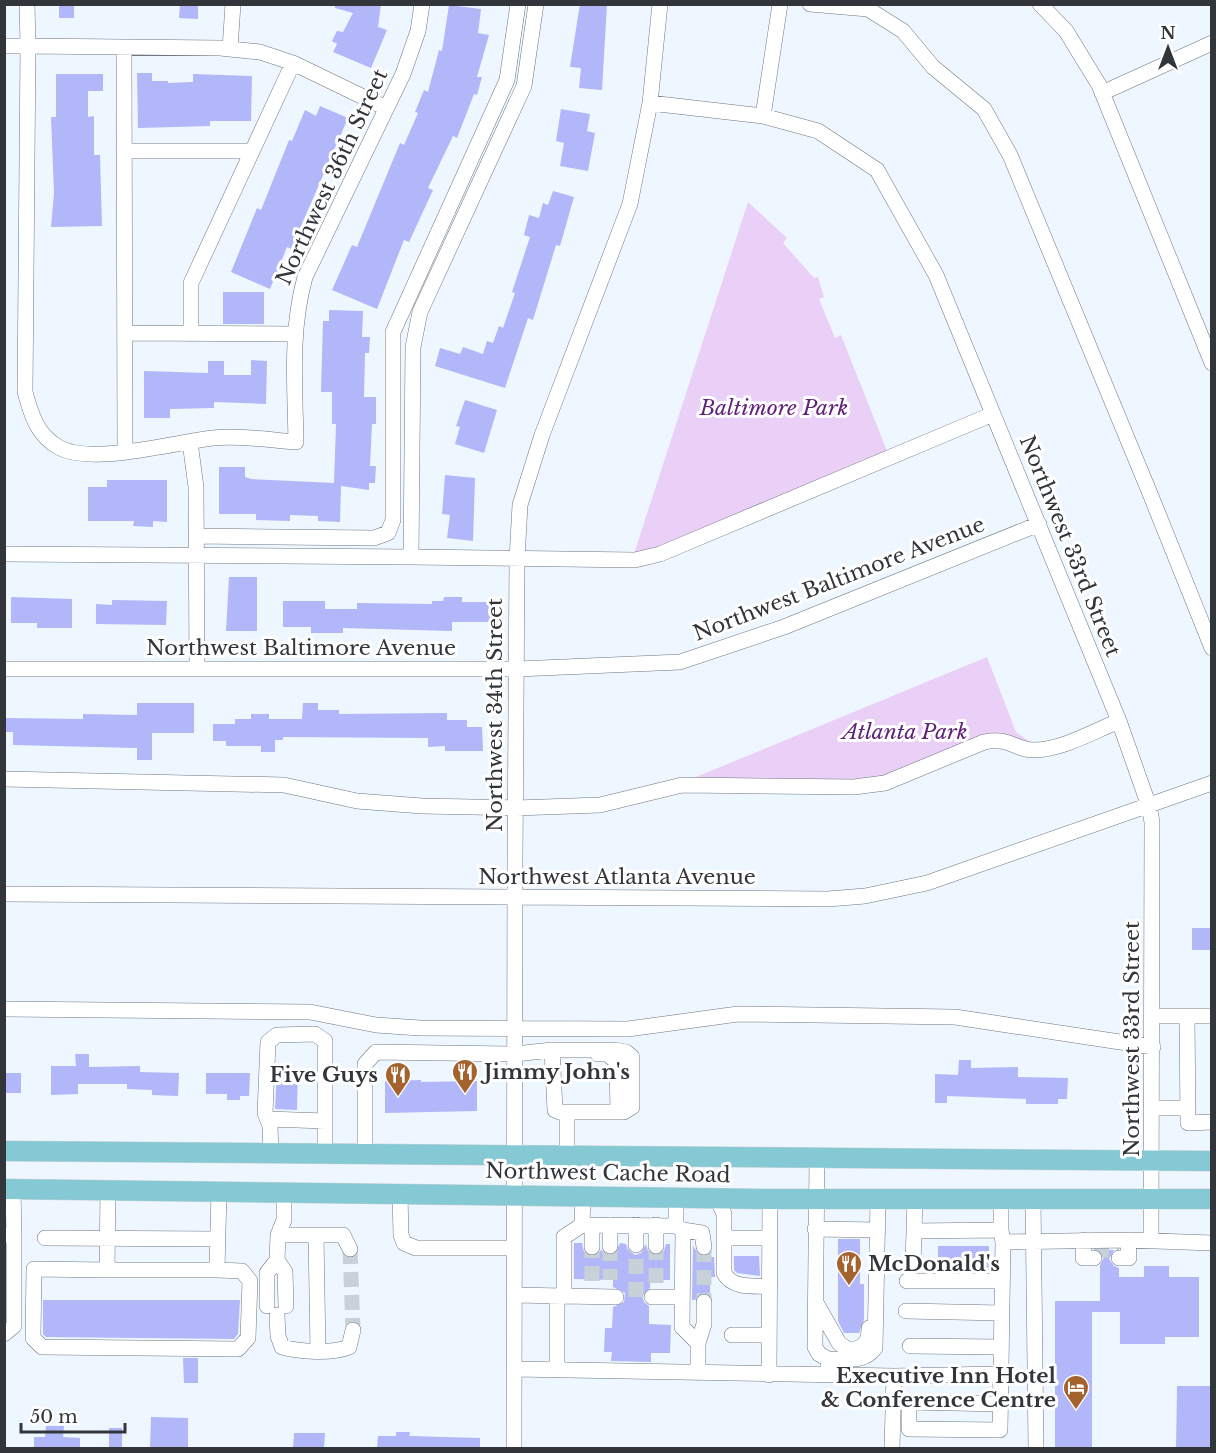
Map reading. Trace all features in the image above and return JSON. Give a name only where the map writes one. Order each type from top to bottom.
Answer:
[{"type":"main road","name":"Northwest Cache Road","points":[[4,1151],[817,1160],[1212,1161]]},
{"type":"main road","name":"Northwest Cache Road","points":[[9,1189],[770,1199],[1212,1199]]},
{"type":"street","points":[[27,4],[25,392],[32,419],[46,439],[61,449],[79,453],[125,452],[190,442],[196,487],[197,669]]},
{"type":"street","points":[[230,49],[233,4]]},
{"type":"street","name":"Northwest 36th Street","points":[[190,442],[216,438],[296,442],[294,334],[297,305],[305,277],[403,74],[418,31],[422,4]]},
{"type":"street","points":[[197,536],[374,538],[388,533],[393,520],[393,332],[507,80],[518,4]]},
{"type":"street","points":[[411,557],[412,347],[420,312],[524,86],[536,4]]},
{"type":"street","name":"Northwest 34th Street","points":[[514,1449],[517,559],[520,505],[525,484],[630,204],[650,103],[660,4]]},
{"type":"street","points":[[763,116],[780,4]]},
{"type":"street","points":[[810,4],[868,9],[903,31],[933,67],[984,109],[1010,155],[1212,648]]},
{"type":"street","points":[[1040,4],[1066,31],[1102,93],[1212,363]]},
{"type":"street","points":[[1102,93],[1212,43]]},
{"type":"street","points":[[4,46],[230,49],[260,52],[293,63],[386,108]]},
{"type":"street","points":[[124,48],[125,452]]},
{"type":"street","points":[[191,334],[191,283],[293,63]]},
{"type":"street","name":"Northwest 33rd Street","points":[[650,103],[763,116],[818,131],[877,170],[936,276],[1119,721],[1149,806],[1152,822],[1153,1016],[1151,1240]]},
{"type":"street","points":[[124,151],[252,151]]},
{"type":"street","points":[[124,333],[294,334]]},
{"type":"street","points":[[4,554],[635,560],[660,554],[993,414]]},
{"type":"street","name":"Northwest Baltimore Avenue","points":[[4,669],[518,669],[680,662],[784,627],[1039,524]]},
{"type":"street","points":[[4,779],[284,785],[357,801],[422,806],[516,808],[600,805],[682,785],[854,788],[885,783],[984,742],[1001,739],[1031,750],[1047,749],[1119,721]]},
{"type":"street","name":"Northwest Atlanta Avenue","points":[[4,894],[828,899],[865,896],[927,883],[1212,783]]},
{"type":"street","points":[[4,1009],[310,1012],[376,1025],[628,1029],[738,1014],[955,1017],[1153,1047]]},
{"type":"street","points":[[1153,1016],[1212,1016]]},
{"type":"street","points":[[1187,1016],[1188,1123],[1212,1122]]},
{"type":"street","points":[[271,1153],[268,1119],[265,1113],[268,1042],[277,1035],[315,1034],[324,1041],[324,1154]]},
{"type":"street","points":[[366,1154],[364,1065],[376,1052],[515,1054],[556,1050],[615,1050],[626,1052],[632,1057],[633,1104],[628,1110],[618,1112],[555,1110],[553,1104],[556,1050]]},
{"type":"street","points":[[1153,1108],[1187,1108]]},
{"type":"street","points":[[567,1112],[567,1156]]},
{"type":"street","points":[[268,1119],[324,1121]]},
{"type":"street","points":[[817,1160],[815,1347],[819,1354],[828,1359],[858,1359],[869,1356],[875,1348],[878,1199]]},
{"type":"street","points":[[4,1334],[14,1326],[9,1189]]},
{"type":"street","points":[[107,1270],[108,1190]]},
{"type":"street","points":[[217,1270],[219,1192]]},
{"type":"street","points":[[284,1194],[284,1220],[278,1235],[277,1260],[267,1273],[277,1311],[267,1325],[278,1336],[282,1347],[294,1350],[341,1350],[349,1347],[353,1330]]},
{"type":"street","points":[[400,1195],[401,1235],[404,1243],[416,1248],[514,1248]]},
{"type":"street","points":[[582,1197],[592,1247]]},
{"type":"street","points":[[676,1198],[682,1327],[698,1343]]},
{"type":"street","points":[[717,1198],[724,1214],[724,1273],[728,1280],[735,1284],[770,1286]]},
{"type":"street","points":[[1034,1198],[1036,1449]]},
{"type":"street","points":[[769,1375],[770,1199]]},
{"type":"street","points":[[913,1264],[915,1199]]},
{"type":"street","points":[[999,1404],[909,1402],[909,1429],[999,1430],[1001,1199]]},
{"type":"street","points":[[557,1370],[564,1237],[587,1225],[656,1225],[702,1233],[704,1247]]},
{"type":"street","points":[[610,1225],[610,1246]]},
{"type":"street","points":[[636,1225],[636,1245]]},
{"type":"street","points":[[656,1225],[656,1246]]},
{"type":"street","points":[[815,1229],[878,1230]]},
{"type":"street","points":[[914,1231],[1002,1236],[1089,1249],[1124,1249],[1151,1240],[1212,1243]]},
{"type":"street","points":[[316,1234],[318,1350]]},
{"type":"street","points":[[278,1235],[343,1234],[350,1249]]},
{"type":"street","points":[[45,1238],[218,1239]]},
{"type":"street","points":[[724,1238],[770,1238]]},
{"type":"street","points":[[814,1299],[839,1343],[848,1350],[859,1349],[869,1336],[869,1271],[877,1256]]},
{"type":"street","points":[[34,1269],[107,1270],[242,1271],[250,1281],[248,1338],[238,1349],[42,1347],[33,1338],[34,1269]]},
{"type":"street","points":[[514,1295],[561,1296],[592,1288],[613,1296],[610,1280]]},
{"type":"street","points":[[908,1281],[1002,1281]]},
{"type":"street","points":[[654,1292],[682,1297]]},
{"type":"street","points":[[698,1373],[698,1343],[704,1324],[704,1302]]},
{"type":"street","points":[[906,1311],[1001,1313]]},
{"type":"street","points":[[732,1335],[769,1335]]},
{"type":"street","points":[[910,1346],[1000,1347]]},
{"type":"street","points":[[828,1359],[828,1376]]},
{"type":"street","points":[[514,1369],[828,1376],[999,1374]]},
{"type":"street","points":[[892,1449],[894,1376]]},
{"type":"green space","name":"Baltimore Park","points":[[748,202],[787,238],[783,243],[814,278],[818,277],[824,297],[819,299],[835,338],[841,335],[889,456],[633,557]]},
{"type":"green space","name":"Atlanta Park","points":[[987,657],[1016,732],[1036,746],[1013,739],[884,781],[691,779]]},
{"type":"building","points":[[59,4],[74,4],[74,18],[59,18]]},
{"type":"building","points":[[180,4],[198,4],[198,19],[179,18]]},
{"type":"building","points":[[335,4],[381,4],[378,27],[387,30],[371,68],[333,52],[337,44],[332,41],[337,31],[343,32],[353,13],[335,8]]},
{"type":"building","points":[[580,4],[607,4],[602,90],[579,88],[581,68],[570,67]]},
{"type":"building","points":[[449,5],[481,9],[478,33],[489,35],[477,77],[482,77],[477,95],[474,94],[457,138],[453,136],[428,188],[433,190],[409,242],[404,240],[377,309],[332,290],[352,245],[357,247],[400,143],[404,145],[418,113],[415,112],[424,90],[428,92],[439,50],[442,51]]},
{"type":"building","points":[[137,73],[152,73],[152,81],[168,81],[168,83],[193,82],[193,74],[252,76],[251,121],[210,121],[210,126],[138,128]]},
{"type":"building","points":[[56,74],[103,74],[103,91],[88,91],[88,117],[94,116],[94,155],[100,155],[102,226],[51,227],[54,193],[51,117],[56,117]]},
{"type":"building","points":[[320,106],[348,118],[291,249],[287,247],[270,289],[231,272],[257,208],[261,210],[289,140],[292,141],[305,110],[316,116]]},
{"type":"building","points":[[561,109],[590,114],[587,131],[595,133],[588,171],[560,166],[564,143],[556,141]]},
{"type":"building","points":[[553,191],[574,197],[560,246],[556,245],[533,320],[528,318],[505,388],[435,366],[440,348],[460,354],[463,347],[483,354],[487,341],[493,343],[499,326],[503,328],[515,293],[512,292],[530,237],[524,235],[529,215],[539,218],[543,203],[548,205]]},
{"type":"building","points":[[223,292],[264,292],[264,324],[223,324]]},
{"type":"building","points":[[329,310],[363,311],[362,337],[370,337],[369,353],[365,353],[364,397],[376,397],[376,424],[372,424],[370,466],[376,466],[375,483],[369,483],[369,490],[341,486],[340,522],[318,521],[318,516],[290,515],[290,521],[256,520],[256,514],[219,514],[219,467],[245,467],[245,477],[251,479],[334,483],[336,424],[332,424],[332,392],[321,392],[323,321],[329,321]]},
{"type":"building","points":[[251,360],[267,361],[266,404],[214,402],[214,408],[170,409],[170,418],[144,418],[144,371],[208,373],[208,361],[224,361],[224,375],[251,375]]},
{"type":"building","points":[[465,400],[497,410],[484,453],[455,444],[460,427],[456,426]]},
{"type":"building","points":[[445,475],[475,478],[473,541],[447,538],[450,515],[442,514]]},
{"type":"building","points":[[107,480],[167,480],[167,522],[153,521],[153,527],[133,526],[134,521],[88,521],[88,487],[107,487]]},
{"type":"building","points":[[229,577],[257,577],[257,631],[226,631]]},
{"type":"building","points":[[11,597],[72,599],[72,628],[37,628],[37,623],[11,623]]},
{"type":"building","points":[[444,597],[462,597],[462,602],[499,602],[499,622],[452,622],[452,631],[343,628],[343,633],[311,633],[311,627],[283,627],[283,601],[325,601],[325,609],[357,609],[357,603],[432,604],[432,601],[443,601]]},
{"type":"building","points":[[112,600],[167,601],[166,625],[96,624],[96,604],[112,605]]},
{"type":"building","points":[[137,703],[194,703],[194,733],[152,733],[152,760],[137,760],[137,748],[13,745],[13,732],[4,732],[4,718],[83,719],[83,714],[137,715]]},
{"type":"building","points":[[303,703],[318,703],[318,710],[339,710],[339,714],[447,713],[447,720],[467,720],[467,727],[482,727],[483,751],[445,751],[445,746],[428,747],[428,738],[283,737],[283,740],[275,740],[275,752],[261,752],[261,746],[226,746],[226,741],[213,741],[213,724],[235,724],[235,719],[251,719],[251,714],[269,714],[269,719],[302,719]]},
{"type":"building","points":[[1192,928],[1212,928],[1212,950],[1192,950]]},
{"type":"building","points":[[75,1054],[89,1054],[89,1067],[140,1066],[140,1072],[179,1073],[178,1096],[152,1095],[152,1090],[127,1089],[127,1084],[78,1084],[78,1094],[51,1095],[51,1066],[76,1066]]},
{"type":"building","points":[[959,1060],[971,1060],[971,1068],[1018,1067],[1018,1077],[1068,1078],[1067,1099],[1058,1099],[1058,1104],[1026,1104],[1026,1099],[947,1096],[947,1103],[935,1103],[935,1074],[958,1075]]},
{"type":"building","points":[[277,1068],[298,1068],[297,1110],[275,1109]]},
{"type":"building","points":[[4,1073],[21,1073],[21,1093],[4,1093]]},
{"type":"building","points":[[206,1073],[250,1073],[249,1096],[240,1096],[240,1100],[227,1100],[227,1094],[206,1094]]},
{"type":"building","points":[[421,1080],[421,1082],[477,1081],[477,1111],[385,1113],[385,1081]]},
{"type":"building","points":[[838,1239],[860,1239],[860,1284],[864,1284],[864,1320],[859,1333],[844,1333],[838,1321]]},
{"type":"building","points":[[574,1243],[582,1243],[584,1252],[591,1257],[597,1255],[601,1250],[606,1255],[614,1255],[620,1243],[626,1244],[628,1250],[635,1255],[641,1253],[646,1244],[648,1251],[657,1256],[664,1251],[666,1244],[670,1244],[670,1280],[650,1280],[650,1288],[642,1296],[644,1302],[649,1306],[649,1324],[671,1325],[670,1353],[651,1353],[651,1362],[611,1361],[612,1352],[604,1352],[605,1328],[612,1328],[613,1307],[624,1302],[625,1293],[613,1287],[613,1280],[574,1279]]},
{"type":"building","points":[[693,1246],[700,1256],[711,1254],[711,1257],[714,1257],[715,1277],[710,1277],[710,1295],[700,1293],[695,1300],[692,1300]]},
{"type":"building","points":[[938,1246],[989,1246],[989,1270],[938,1270]]},
{"type":"building","points":[[1100,1250],[1114,1250],[1109,1259],[1114,1266],[1119,1268],[1119,1277],[1144,1277],[1144,1266],[1169,1266],[1169,1277],[1199,1277],[1199,1337],[1165,1337],[1165,1344],[1120,1344],[1120,1312],[1092,1312],[1092,1449],[1055,1449],[1055,1301],[1100,1301],[1100,1265],[1104,1257]]},
{"type":"building","points":[[734,1256],[759,1256],[760,1276],[737,1273],[734,1270]]},
{"type":"building","points":[[43,1300],[240,1300],[238,1334],[234,1339],[46,1337],[43,1334]]},
{"type":"building","points":[[183,1358],[198,1358],[198,1383],[184,1383]]},
{"type":"building","points":[[1177,1386],[1212,1386],[1212,1449],[1176,1449]]},
{"type":"building","points":[[151,1417],[188,1418],[188,1449],[150,1449]]},
{"type":"building","points":[[46,1426],[64,1426],[63,1437],[80,1438],[80,1449],[34,1449],[34,1437],[45,1437]]},
{"type":"building","points":[[109,1428],[122,1428],[122,1449],[109,1449]]},
{"type":"building","points":[[396,1432],[410,1432],[409,1436],[480,1438],[480,1449],[377,1449],[378,1436],[396,1436]]},
{"type":"building","points":[[294,1433],[325,1433],[324,1449],[293,1449]]},
{"type":"tunnel","points":[[636,1245],[636,1297]]},
{"type":"tunnel","points":[[610,1246],[610,1280]]},
{"type":"tunnel","points":[[656,1246],[656,1283]]},
{"type":"tunnel","points":[[592,1247],[592,1281]]},
{"type":"tunnel","points":[[704,1247],[704,1302]]},
{"type":"tunnel","points":[[350,1249],[353,1330]]},
{"type":"tunnel","points":[[1094,1250],[1119,1250]]},
{"type":"place","name":"Jimmy John's","points":[[465,1095]]},
{"type":"place","name":"Five Guys","points":[[398,1098]]},
{"type":"place","name":"McDonald's","points":[[849,1287]]},
{"type":"place","name":"Executive Inn Hotel & Conference Centre","points":[[1076,1411]]}]
